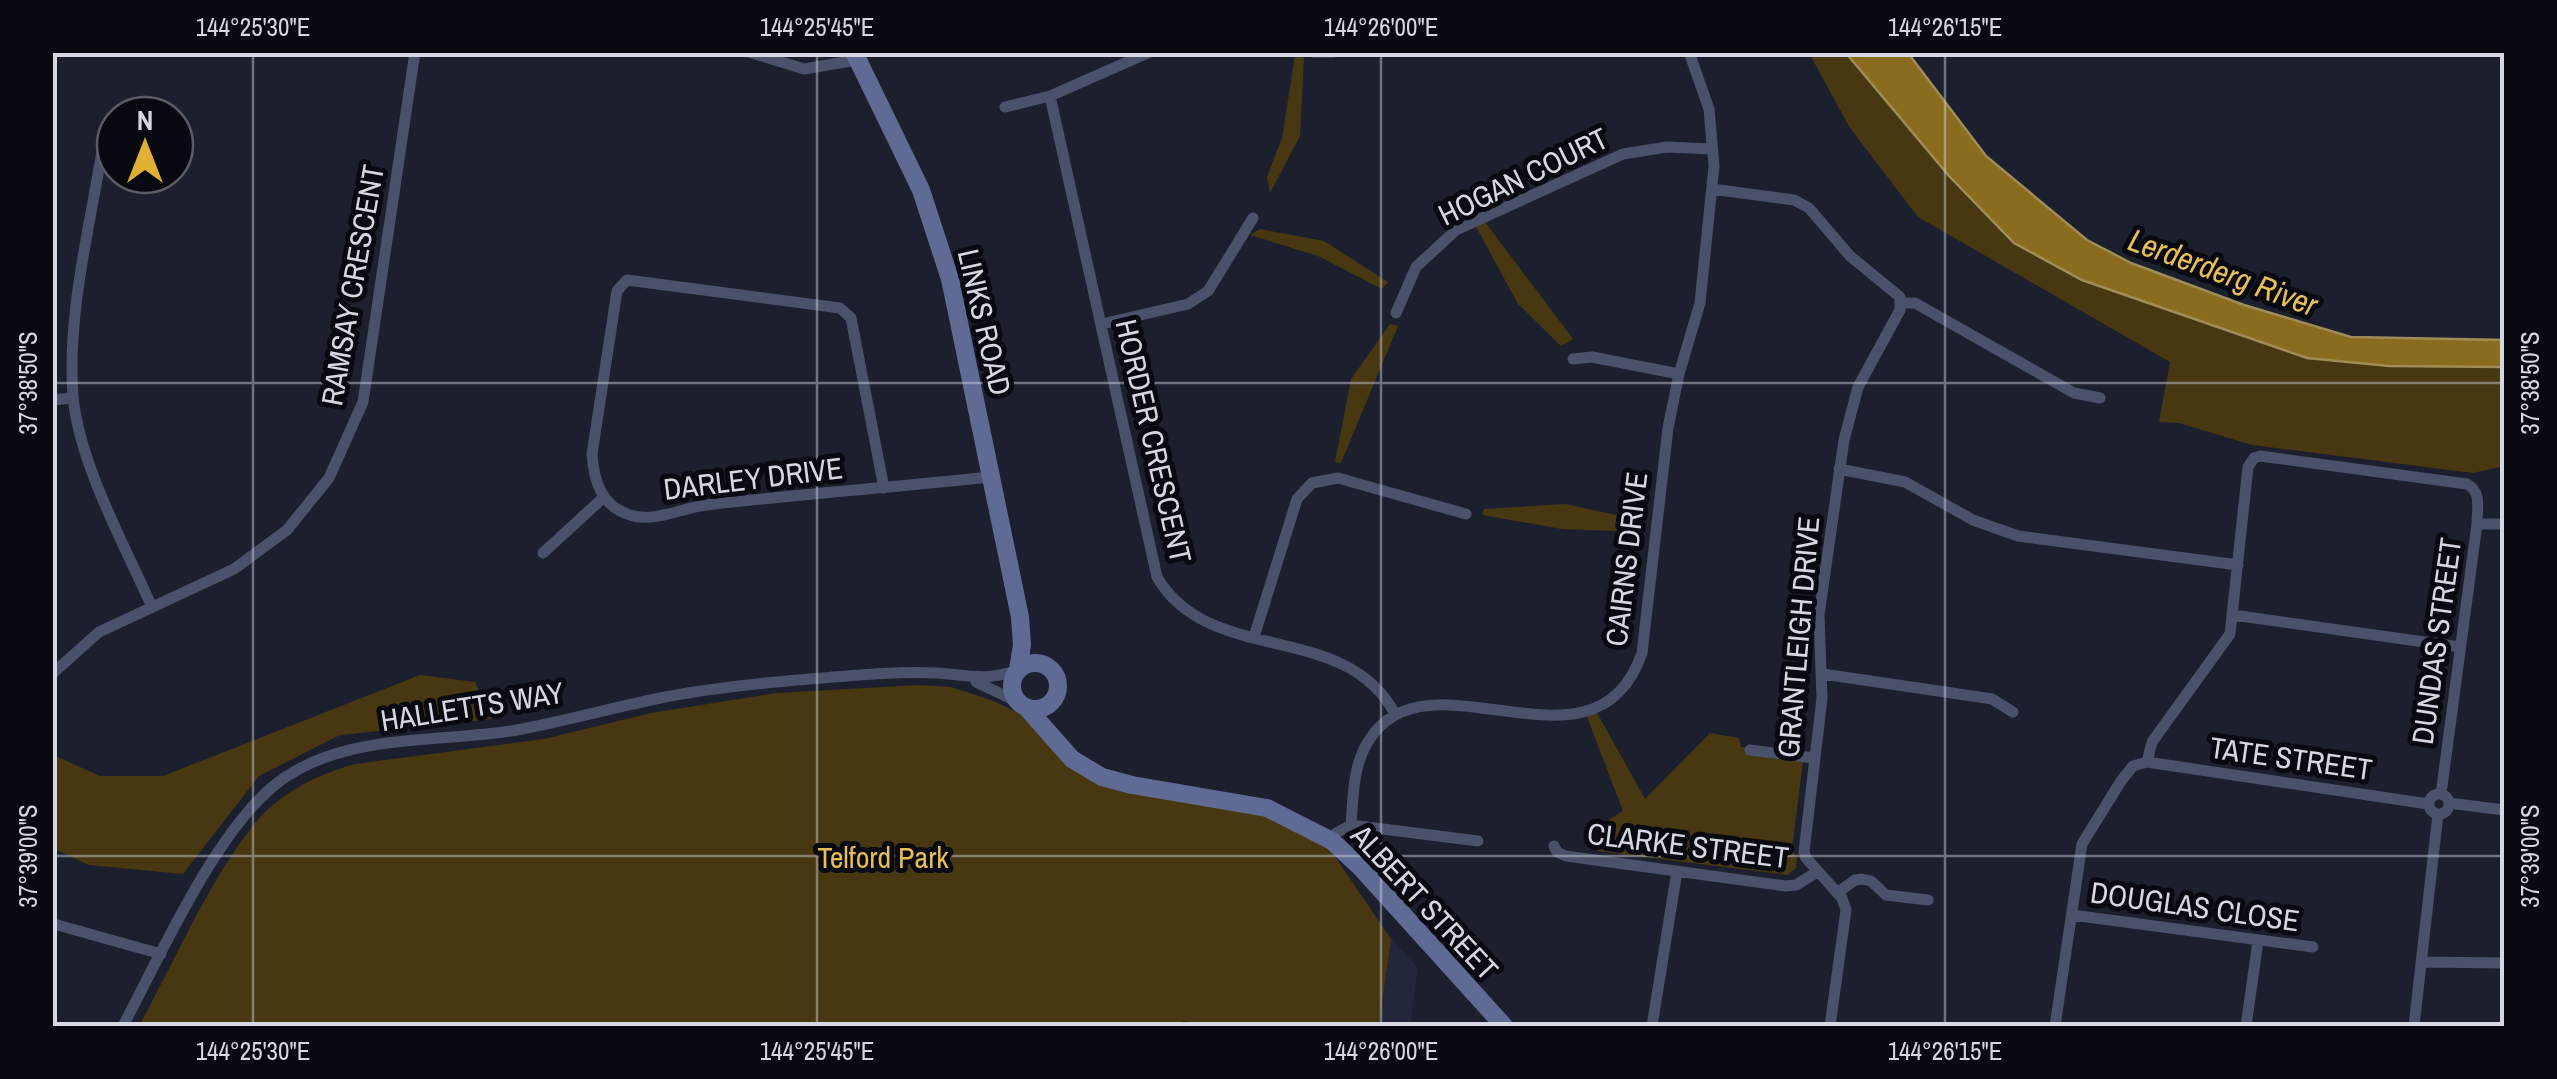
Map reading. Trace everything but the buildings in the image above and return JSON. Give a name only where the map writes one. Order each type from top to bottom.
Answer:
[{"type":"street","name":"RAMSAY CRESCENT","points":[[52,674],[99,632],[234,570],[286,530],[330,478],[363,402],[415,52]]},
{"type":"street","points":[[749,52],[804,69],[856,56]]},
{"type":"street","points":[[1005,107],[1050,96],[1150,52]]},
{"type":"street","points":[[1314,52],[1332,52]]},
{"type":"street","name":"CAIRNS DRIVE","points":[[1395,714],[1441,704],[1555,717],[1574,715],[1595,708],[1628,680],[1642,653],[1668,428],[1700,303],[1712,188],[1709,109],[1690,52]]},
{"type":"street","name":"LINKS ROAD","points":[[856,56],[921,190],[950,279],[1020,618],[1022,645],[1018,670]]},
{"type":"street","name":"HORDER CRESCENT","points":[[1050,96],[1157,576],[1182,608],[1196,618],[1346,664],[1372,681],[1395,714]]},
{"type":"street","name":"HOGAN COURT","points":[[1396,313],[1416,267],[1456,230],[1623,154],[1667,148],[1712,149]]},
{"type":"street","points":[[1712,188],[1794,200],[1809,208],[1850,256],[1900,297],[1900,303],[1915,303],[2074,393],[2100,398]]},
{"type":"street","points":[[95,194],[75,318],[74,398],[92,473],[151,605]]},
{"type":"street","points":[[1102,324],[1188,304],[1208,290],[1253,218]]},
{"type":"street","name":"DARLEY DRIVE","points":[[884,488],[850,318],[840,308],[627,280],[617,291],[592,454],[594,480],[604,497],[632,516],[991,477]]},
{"type":"street","name":"GRANTLEIGH DRIVE","points":[[1838,893],[1804,852],[1823,674],[1819,615],[1840,469],[1858,387],[1900,310],[1900,303]]},
{"type":"street","points":[[1573,360],[1592,357],[1679,374]]},
{"type":"street","points":[[52,400],[74,398]]},
{"type":"street","name":"DUNDAS STREET","points":[[2238,566],[2248,467],[2260,456],[2475,488],[2476,524],[2445,799]]},
{"type":"street","points":[[1840,469],[1906,482],[1973,520],[2018,536],[2238,566],[2228,638],[2152,742],[2147,762],[2133,766],[2120,781],[2083,840],[2056,1026]]},
{"type":"street","points":[[1254,636],[1297,499],[1312,483],[1338,478],[1466,514]]},
{"type":"street","points":[[543,553],[604,497]]},
{"type":"street","points":[[2476,524],[2504,524]]},
{"type":"street","points":[[2232,616],[2460,647]]},
{"type":"street","name":"LINKS ROAD","points":[[1020,618],[1044,665]]},
{"type":"street","points":[[1054,698],[1042,708],[1022,705],[1012,688],[1018,670],[1028,664],[1044,665],[1054,672],[1058,682],[1053,719],[1059,739],[1072,759]]},
{"type":"street","name":"HALLETTS WAY","points":[[123,1026],[210,867],[247,812],[286,778],[311,763],[350,749],[491,734],[669,696],[756,683],[894,673],[998,677],[1018,670]]},
{"type":"street","points":[[1823,674],[1979,697],[2014,712]]},
{"type":"street","name":"HALLETTS WAY","points":[[968,678],[1022,705]]},
{"type":"street","name":"ALBERT STREET","points":[[1022,705],[1072,759],[1102,776],[1132,785],[1266,808],[1332,841],[1504,1026]]},
{"type":"street","points":[[1350,825],[1363,749],[1395,714]]},
{"type":"street","points":[[1750,750],[1814,758]]},
{"type":"street","name":"TATE STREET","points":[[2147,762],[2428,804]]},
{"type":"street","points":[[2445,799],[2445,812],[2430,810],[2432,796],[2504,810]]},
{"type":"street","points":[[2414,1026],[2438,814]]},
{"type":"street","points":[[1332,841],[1336,833],[1350,825],[1478,841]]},
{"type":"street","name":"CLARKE STREET","points":[[1554,846],[1566,856],[1786,886],[1796,885],[1818,872]]},
{"type":"street","points":[[1652,1026],[1677,871]]},
{"type":"street","points":[[1830,1026],[1846,910],[1838,893],[1862,879],[1871,881],[1886,894],[1928,900]]},
{"type":"street","name":"DOUGLAS CLOSE","points":[[2072,915],[2312,947]]},
{"type":"street","points":[[54,924],[161,954]]},
{"type":"street","points":[[2246,1026],[2258,941]]},
{"type":"street","points":[[2423,962],[2504,963]]},
{"type":"shaded area","points":[[1846,53],[1908,53],[1986,156],[2087,240],[2131,263],[2244,305],[2351,337],[2504,340],[2504,367],[2389,366],[2307,358],[2082,280],[2014,243],[1949,176]]},
{"type":"shaded area","points":[[1391,939],[1418,968],[1410,1026],[1379,1026]]},
{"type":"green space","points":[[1809,53],[1846,53],[1949,176],[2014,243],[2186,316],[2307,358],[2504,367],[2504,466],[2473,473],[2252,445],[2179,423],[2159,422],[2170,362],[1918,217],[1850,128]]},
{"type":"green space","points":[[1295,56],[1304,57],[1300,136],[1270,193],[1267,177],[1282,138]]},
{"type":"green space","points":[[1482,218],[1573,339],[1561,346],[1518,304],[1474,223]]},
{"type":"green space","points":[[1260,229],[1324,241],[1388,282],[1382,289],[1318,256],[1250,235]]},
{"type":"green space","points":[[1390,324],[1398,326],[1341,463],[1335,462],[1351,379]]},
{"type":"green space","points":[[1565,504],[1644,521],[1641,532],[1562,529],[1482,515],[1484,509]]},
{"type":"green space","points":[[420,675],[475,682],[493,719],[340,735],[259,776],[183,874],[89,865],[53,848],[53,755],[100,776],[163,776]]},
{"type":"green space","name":"Telford Park","points":[[919,685],[951,687],[1018,713],[1034,723],[1068,766],[1251,809],[1329,848],[1391,939],[1379,1026],[1227,1026],[1183,1021],[1181,1026],[139,1026],[206,899],[252,827],[285,795],[326,774],[355,764],[544,739],[651,713],[776,693]]},
{"type":"green space","points":[[1596,711],[1645,799],[1710,733],[1739,738],[1741,747],[1791,752],[1803,761],[1792,849],[1797,858],[1796,868],[1788,875],[1597,851],[1599,826],[1623,811],[1586,714]]},
{"type":"water label","name":"Lerderderg River","points":[[2223,272]]}]
